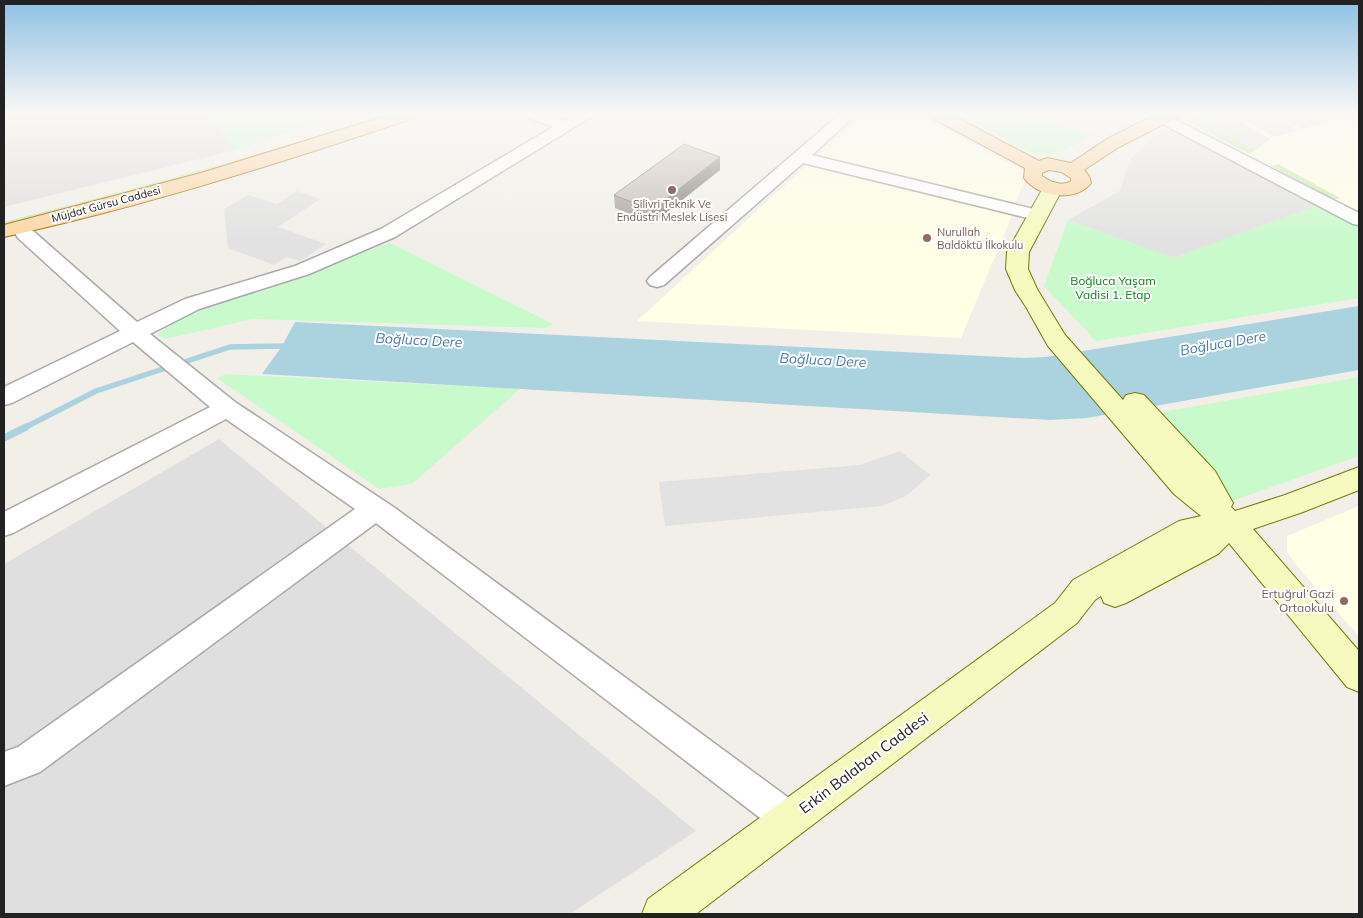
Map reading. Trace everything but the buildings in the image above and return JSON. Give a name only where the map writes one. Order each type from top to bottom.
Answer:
[{"type":"main road","name":"Müjdat Gürsu Caddesi","points":[[9,225],[100,194],[230,157]]},
{"type":"main road","name":"Müjdat Gürsu Caddesi","points":[[9,225],[113,204],[265,157]]},
{"type":"main road","points":[[1020,157],[1037,166],[1054,165],[1072,170],[1082,180],[1078,186],[1068,189],[1044,186],[1033,178],[1033,170],[1037,166]]},
{"type":"main road","points":[[1072,170],[1093,157]]},
{"type":"street","points":[[4,397],[192,304],[302,270],[388,233],[513,157]]},
{"type":"street","points":[[657,281],[799,157],[1036,215]]},
{"type":"street","points":[[1242,157],[1359,220]]},
{"type":"street","points":[[1053,188],[1036,215],[1018,252],[1017,269],[1026,290],[1066,339],[1147,428],[1184,486],[1231,524],[1359,676]]},
{"type":"street","points":[[9,225],[25,234],[157,352],[227,408],[375,509],[789,819]]},
{"type":"street","points":[[4,525],[227,408]]},
{"type":"street","name":"Erkin Balaban Caddesi","points":[[663,914],[1066,613],[1096,602],[1207,545],[1231,524],[1292,504],[1359,478]]},
{"type":"street","points":[[4,769],[28,760],[375,509]]},
{"type":"shaded area","points":[[4,157],[208,157],[4,207]]},
{"type":"shaded area","points":[[819,157],[998,157],[1019,168],[1024,172],[1026,178],[1014,205]]},
{"type":"shaded area","points":[[1132,157],[1227,157],[1319,205],[1173,258],[1068,220],[1120,191]]},
{"type":"shaded area","points":[[1252,157],[1359,157],[1359,215]]},
{"type":"shaded area","points":[[809,163],[1013,213],[961,338],[637,321]]},
{"type":"shaded area","points":[[297,191],[320,199],[278,227],[326,244],[300,261],[286,257],[274,265],[228,248],[224,209],[248,195],[277,204]]},
{"type":"shaded area","points":[[219,439],[696,831],[570,914],[4,914],[4,564]]},
{"type":"shaded area","points":[[900,451],[930,475],[906,496],[882,506],[665,526],[659,482],[860,465]]},
{"type":"shaded area","name":"Ertuğrul Gazi Ortaokulu","points":[[1359,506],[1359,636],[1297,566],[1287,552],[1287,536]]},
{"type":"green space","points":[[253,157],[4,226],[4,222]]},
{"type":"green space","points":[[1278,164],[1340,198],[1332,200],[1271,166]]},
{"type":"green space","name":"Boğluca Yaşam Vadisi 1. Etap","points":[[1319,205],[1359,226],[1359,298],[1096,341],[1044,286],[1068,220],[1173,258]]},
{"type":"green space","points":[[390,243],[553,324],[546,328],[252,319],[165,339],[157,335],[186,311]]},
{"type":"green space","points":[[226,374],[520,389],[412,484],[379,489],[217,378]]},
{"type":"green space","points":[[1359,377],[1359,456],[1232,501],[1162,412]]},
{"type":"water","name":"Boğluca Dere","points":[[1359,306],[1359,370],[1087,418],[1050,420],[262,374],[282,346],[295,322],[1024,358],[1046,357]]},
{"type":"waterway","points":[[24,428],[96,391],[230,347],[289,346]]},
{"type":"waterway","points":[[4,438],[24,428]]},
{"type":"place","name":"Silivri Teknik Ve Endüstri Meslek Lisesi","points":[[672,190]]},
{"type":"place","name":"Nurullah Baldöktü İlkokulu","points":[[927,238]]},
{"type":"place","name":"Ertuğrul Gazi Ortaokulu","points":[[1344,601]]}]
